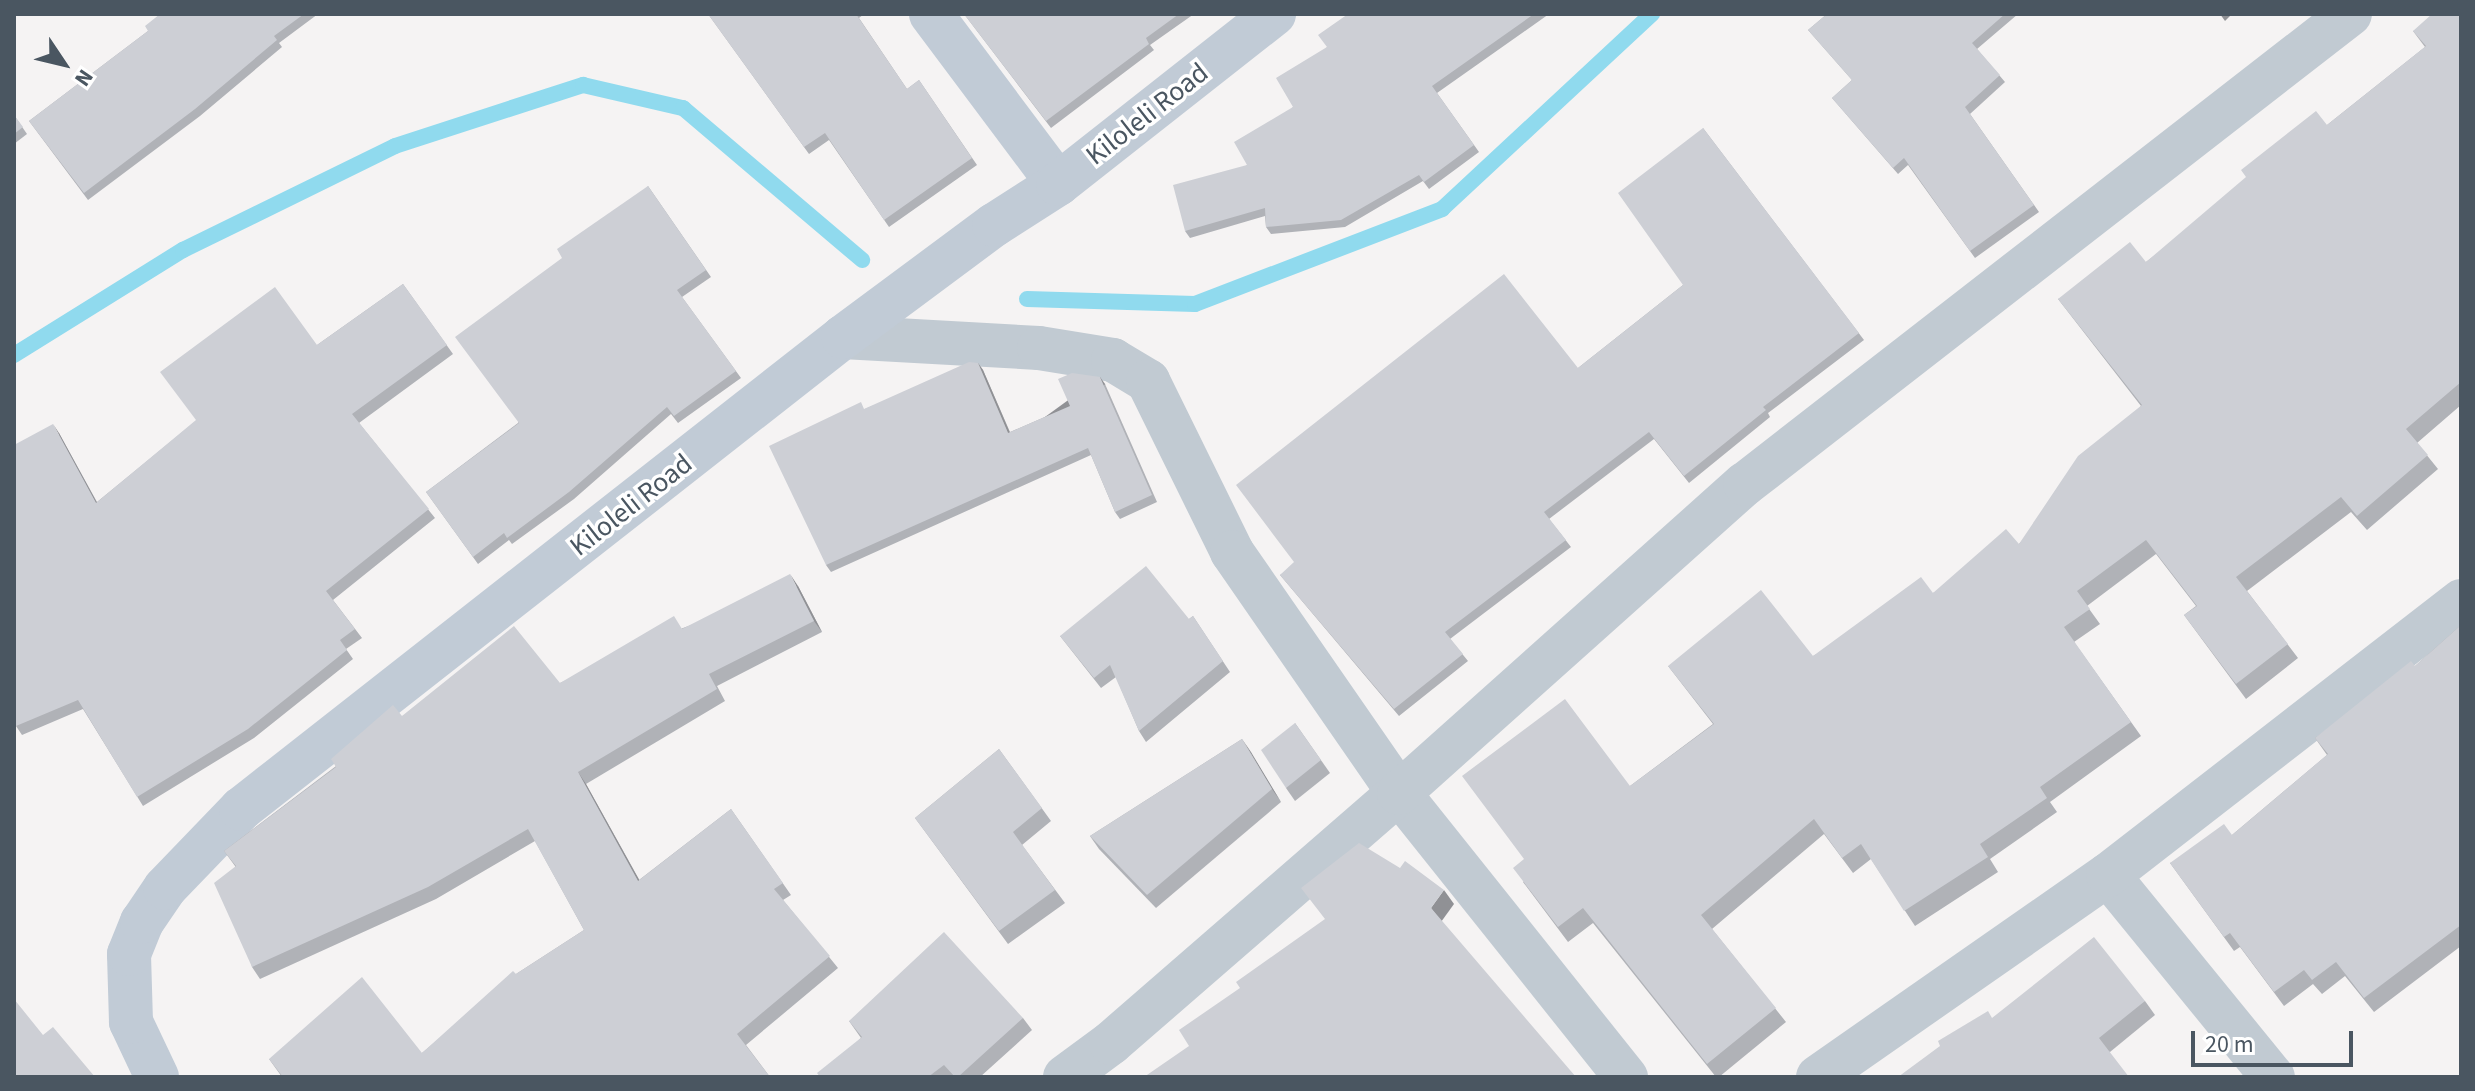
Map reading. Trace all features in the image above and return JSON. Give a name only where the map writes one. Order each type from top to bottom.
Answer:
[{"type":"main road","points":[[931,14],[1058,184]]},
{"type":"main road","name":"Kiloleli Road","points":[[157,1077],[131,1022],[129,954],[142,922],[165,888],[241,809],[843,337],[994,225],[1058,184],[1274,14]]},
{"type":"street","points":[[1065,1077],[1111,1043],[1399,793],[1745,484],[2350,14]]},
{"type":"street","points":[[843,337],[1039,348],[1113,360],[1148,381],[1232,552],[1399,793],[1626,1077]]},
{"type":"street","points":[[1818,1077],[2108,875],[2461,601]]},
{"type":"street","points":[[2108,875],[2273,1077]]},
{"type":"building","points":[[160,14],[304,14],[274,36],[277,40],[195,109],[84,193],[29,121],[148,31],[145,26]]},
{"type":"building","points":[[708,14],[856,14],[907,89],[919,80],[972,158],[884,220],[825,133],[804,147]]},
{"type":"building","points":[[964,14],[1179,14],[1146,38],[1149,44],[1046,121]]},
{"type":"building","points":[[1348,14],[1534,14],[1432,86],[1474,145],[1424,182],[1419,175],[1341,220],[1266,227],[1265,208],[1185,231],[1173,185],[1247,165],[1234,142],[1293,107],[1276,78],[1327,47],[1318,35]]},
{"type":"building","points":[[1827,14],[2005,14],[1972,43],[2000,75],[1965,107],[2034,205],[1970,251],[1904,158],[1893,168],[1832,98],[1852,80],[1808,30]]},
{"type":"building","points":[[2432,14],[2461,14],[2461,382],[2406,429],[2428,455],[2357,516],[2341,497],[2236,577],[2288,644],[2236,684],[2184,615],[2197,606],[2146,540],[2077,591],[2090,609],[2064,627],[2131,722],[2040,787],[2047,798],[1980,844],[1988,857],[1904,911],[1861,844],[1842,858],[1814,819],[1701,915],[1776,1008],[1707,1064],[1583,908],[1558,927],[1513,868],[1524,859],[1462,776],[1565,699],[1630,786],[1714,724],[1668,666],[1761,590],[1813,656],[1921,577],[1933,593],[2006,529],[2019,544],[2078,456],[2142,405],[2058,299],[2130,242],[2146,262],[2246,177],[2241,170],[2316,111],[2327,125],[2426,46],[2413,31]]},
{"type":"building","points":[[14,115],[23,127],[14,134]]},
{"type":"building","points":[[1703,128],[1859,333],[1763,407],[1766,410],[1684,476],[1649,432],[1544,512],[1566,540],[1445,632],[1463,654],[1394,709],[1280,575],[1294,562],[1236,485],[1504,274],[1578,368],[1683,285],[1618,193]]},
{"type":"building","points":[[648,186],[706,270],[677,290],[736,371],[674,416],[667,407],[569,492],[507,538],[504,533],[473,557],[426,492],[519,423],[455,337],[562,258],[557,249]]},
{"type":"building","points":[[403,284],[447,345],[352,414],[429,509],[326,591],[355,629],[340,640],[347,650],[248,729],[137,797],[78,700],[16,726],[14,445],[53,424],[96,503],[196,420],[160,372],[275,287],[317,345]]},
{"type":"building","points":[[969,362],[978,363],[1008,433],[1070,406],[1058,379],[1072,373],[1100,377],[1152,495],[1115,512],[1088,448],[826,565],[769,446],[861,402],[864,409]]},
{"type":"building","points":[[1146,566],[1189,619],[1193,616],[1223,661],[1139,731],[1110,665],[1094,678],[1060,636]]},
{"type":"building","points":[[790,574],[814,621],[709,674],[717,689],[578,772],[638,881],[731,809],[783,883],[774,889],[830,956],[737,1034],[770,1077],[283,1077],[269,1059],[362,977],[422,1053],[513,971],[516,974],[584,930],[528,829],[428,887],[252,967],[214,883],[236,866],[224,851],[336,767],[331,759],[393,705],[402,716],[514,626],[560,683],[674,616],[682,629]]},
{"type":"building","points":[[2461,625],[2461,925],[2364,998],[2336,962],[2312,980],[2304,970],[2274,992],[2230,933],[2224,937],[2170,863],[2224,824],[2232,835],[2328,754],[2315,738],[2411,661],[2415,666]]},
{"type":"building","points":[[1295,723],[1321,760],[1286,788],[1261,750]]},
{"type":"building","points":[[1242,739],[1272,789],[1147,895],[1090,836]]},
{"type":"building","points":[[999,749],[1042,808],[1013,832],[1055,890],[999,931],[915,818]]},
{"type":"building","points":[[1359,843],[1400,868],[1405,861],[1444,890],[1431,908],[1576,1077],[1144,1077],[1189,1046],[1179,1030],[1240,988],[1236,982],[1325,919],[1301,888]]},
{"type":"building","points":[[944,932],[1023,1018],[958,1077],[944,1065],[928,1077],[820,1077],[817,1073],[862,1037],[849,1021]]},
{"type":"building","points":[[2094,937],[2145,1001],[2099,1038],[2129,1077],[1898,1077],[1940,1046],[1938,1041],[1988,1011],[1992,1018]]},
{"type":"building","points":[[14,999],[43,1035],[53,1027],[95,1077],[14,1077]]},
{"type":"waterway","points":[[1027,299],[1195,304],[1442,209],[1652,14]]},
{"type":"waterway","points":[[14,355],[183,250],[395,146],[583,85],[683,108],[862,260]]}]
